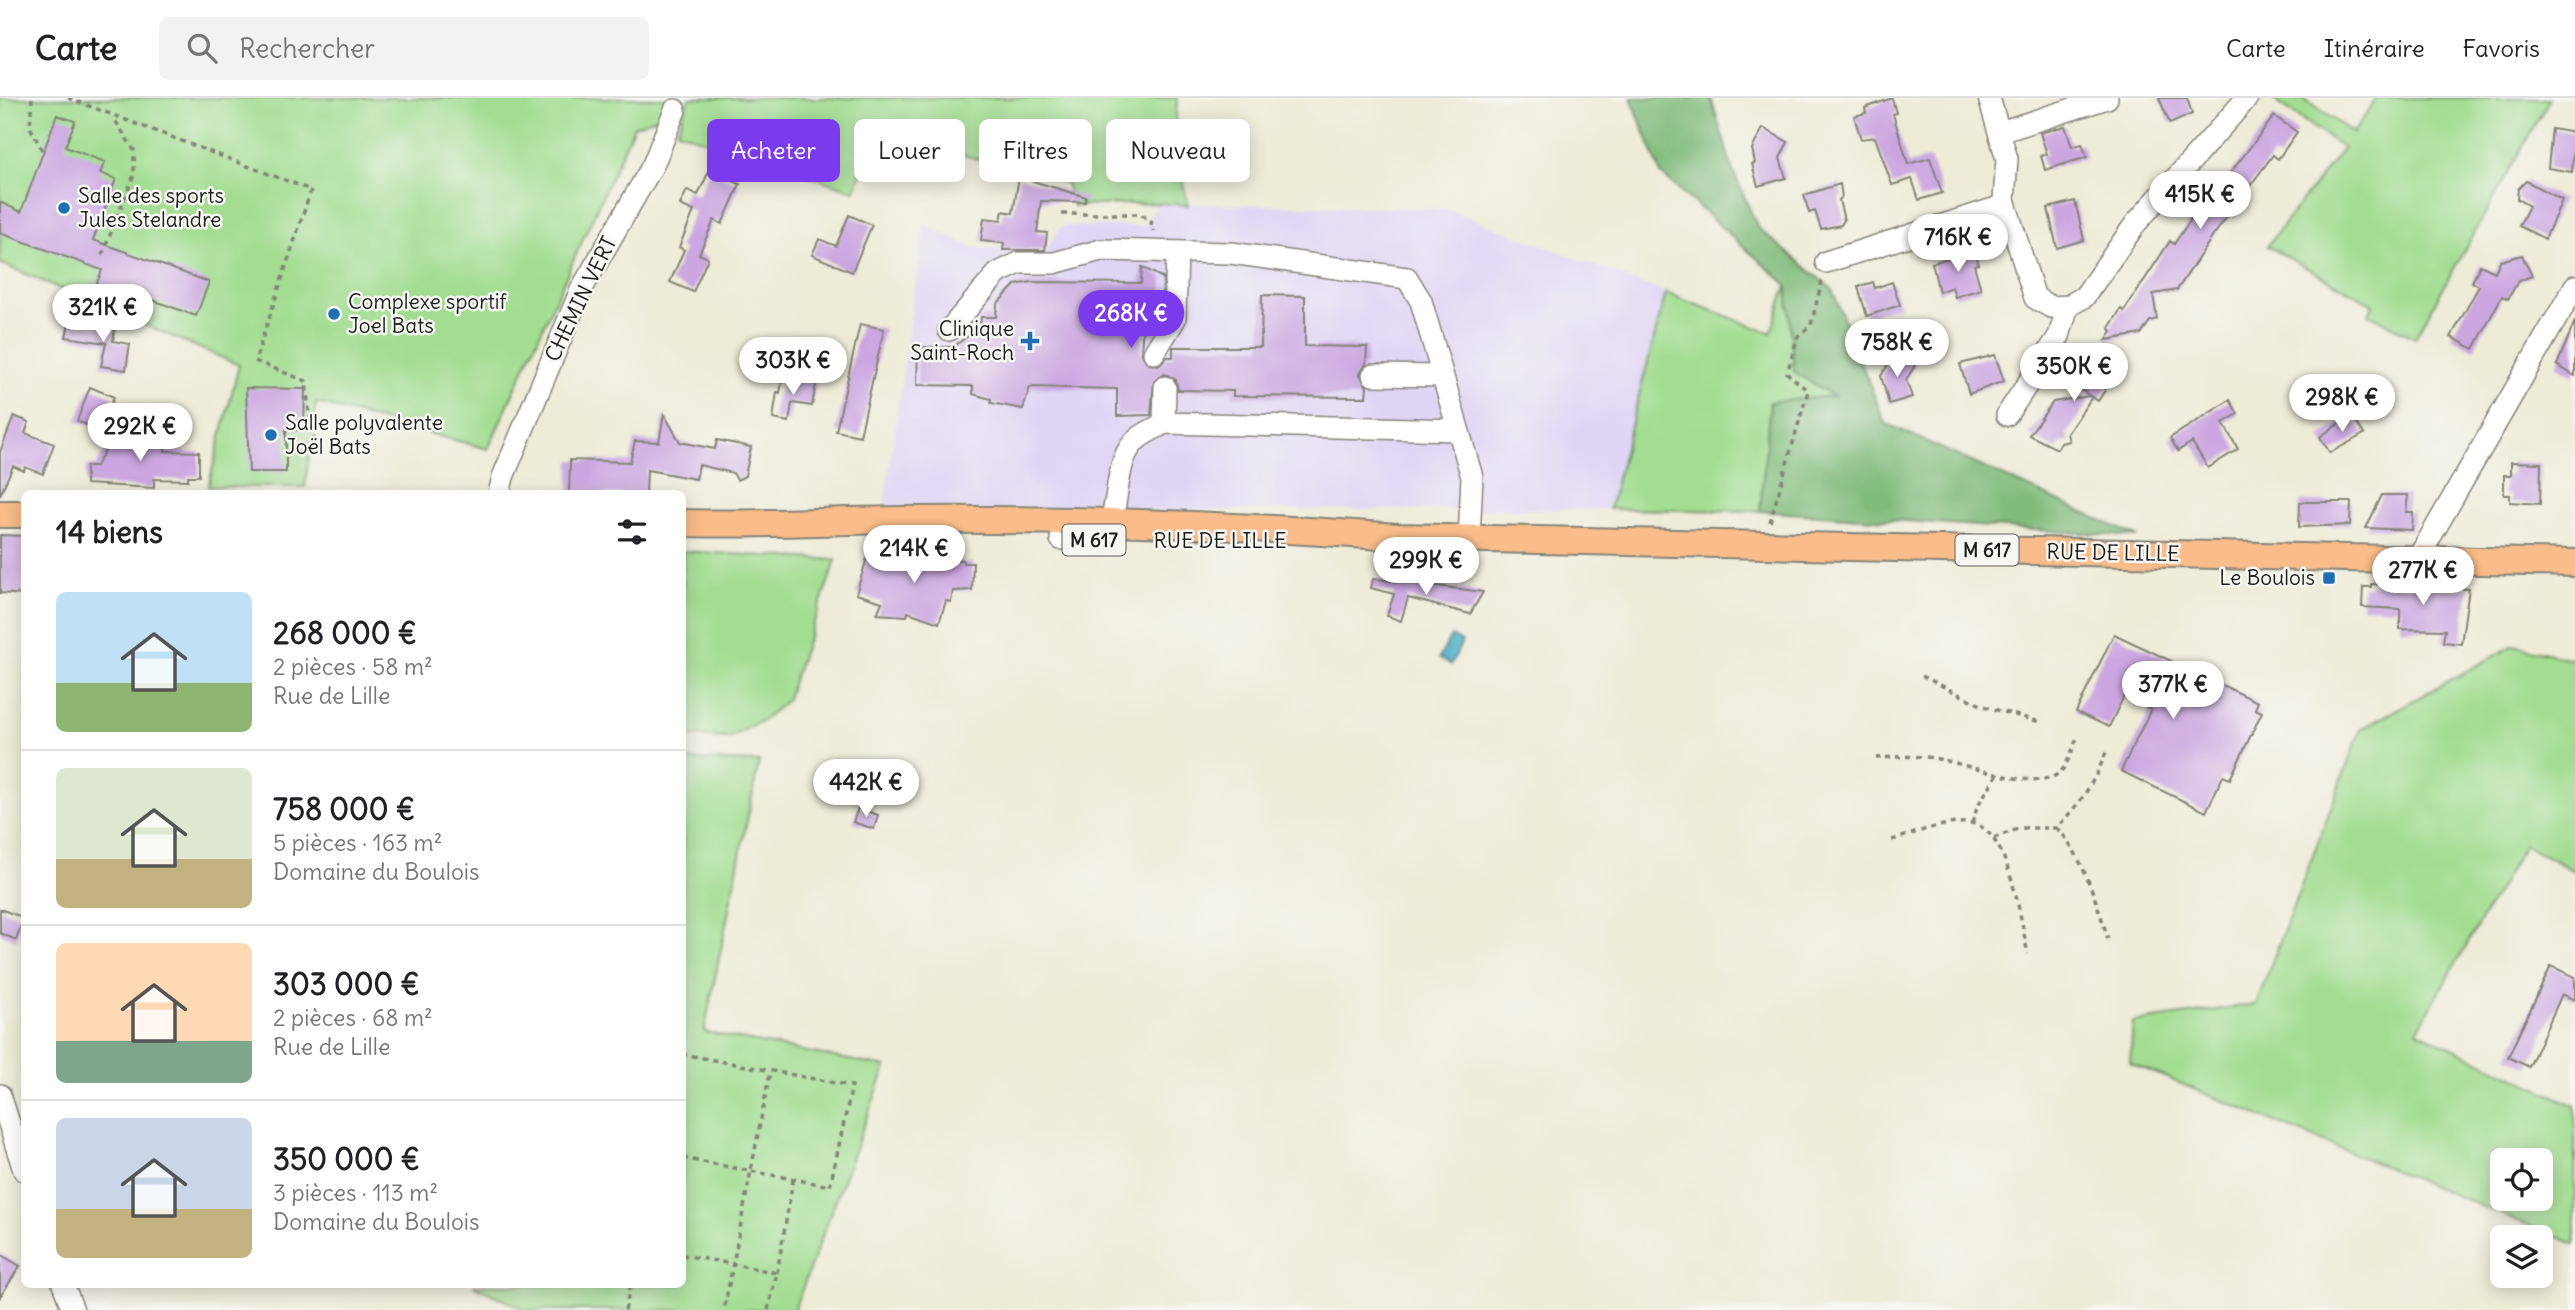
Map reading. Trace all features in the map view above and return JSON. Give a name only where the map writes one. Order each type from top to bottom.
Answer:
[{"type":"main road","points":[[0,514],[21,514]]},
{"type":"main road","name":"RUE DE LILLE","points":[[790,525],[901,520],[1112,522],[1469,539],[2575,563]]},
{"type":"main road","name":"RUE DE LILLE","points":[[686,523],[1227,543],[1398,537]]},
{"type":"street","points":[[1989,98],[2008,165],[2006,205],[2035,298],[2051,307],[2068,306],[2090,291],[2136,223],[2247,98]]},
{"type":"street","points":[[2000,132],[2107,98]]},
{"type":"street","name":"CHEMIN VERT","points":[[500,490],[581,290],[662,147],[675,110]]},
{"type":"street","points":[[1826,262],[2006,205]]},
{"type":"street","points":[[950,330],[998,273],[1019,263],[1054,263],[1101,250],[1231,253],[1407,278],[1421,301],[1472,477],[1469,539]]},
{"type":"street","points":[[1154,353],[1175,319],[1177,251]]},
{"type":"street","points":[[2417,560],[2575,286]]},
{"type":"street","points":[[2007,415],[2059,336],[2068,306]]},
{"type":"street","points":[[1373,375],[1442,376]]},
{"type":"street","points":[[1164,423],[1165,387]]},
{"type":"street","points":[[1061,538],[1085,532],[1106,532],[1112,522],[1123,461],[1137,439],[1164,423],[1458,430]]},
{"type":"street","points":[[0,1095],[19,1135]]},
{"type":"street","points":[[65,1288],[73,1310]]},
{"type":"path","points":[[32,98],[30,127],[43,152]]},
{"type":"path","points":[[68,98],[311,190],[255,361],[306,381],[311,433],[318,445]]},
{"type":"path","points":[[102,255],[134,175],[134,150],[112,115]]},
{"type":"path","points":[[1062,214],[1140,214],[1151,221],[1153,251]]},
{"type":"path","points":[[1763,545],[1808,391],[1787,373],[1798,336],[1811,325],[1826,262]]},
{"type":"path","points":[[1922,676],[1983,706],[2040,722]]},
{"type":"path","points":[[1876,758],[1927,757],[1968,765],[1997,775],[2037,778],[2060,773],[2078,736]]},
{"type":"path","points":[[2056,828],[2073,811],[2091,784],[2106,750]]},
{"type":"path","points":[[1972,823],[1978,805],[1997,775]]},
{"type":"path","points":[[1892,840],[1946,824],[1972,823],[1983,826],[1999,844],[2010,874],[2028,954]]},
{"type":"path","points":[[1994,838],[2020,828],[2056,828],[2066,836],[2096,898],[2108,939]]},
{"type":"path","points":[[686,1055],[852,1086],[830,1186],[686,1159]]},
{"type":"path","points":[[724,1310],[770,1072]]},
{"type":"path","points":[[768,1310],[793,1180]]},
{"type":"path","points":[[686,1256],[777,1273]]},
{"type":"path","points":[[625,1310],[630,1288]]},
{"type":"shaded area","points":[[1157,203],[1448,209],[1666,293],[1609,509],[883,511],[924,224],[972,247],[1044,253],[1061,226],[1145,226]]},
{"type":"green space","name":"Complexe sportif Joel Bats","points":[[0,98],[676,98],[671,112],[634,126],[488,449],[316,403],[305,487],[208,487],[239,365],[0,263]]},
{"type":"green space","points":[[689,98],[1177,98],[1176,119],[1106,119],[1106,182],[1183,182],[1188,205],[1157,203],[1073,206],[1066,183],[1062,182],[1092,182],[1092,119],[979,119],[979,159],[965,155],[965,119],[854,119],[854,182],[858,182],[854,191],[827,182],[840,182],[840,119],[707,119],[707,141],[677,131]]},
{"type":"green space","points":[[1631,98],[1711,98],[1733,171],[1758,228],[1832,289],[1885,423],[2138,537],[1760,511],[1770,402],[1834,396],[1794,372],[1787,285],[1661,174]]},
{"type":"green space","points":[[2271,98],[2302,98],[2353,133],[2377,98],[2550,98],[2415,338],[2369,314],[2373,304],[2267,246],[2343,148]]},
{"type":"green space","points":[[1787,285],[1794,372],[1835,397],[1770,402],[1760,511],[1609,509],[1666,293],[1771,333]]},
{"type":"green space","points":[[686,551],[836,560],[786,701],[765,719],[729,738],[687,736]]},
{"type":"green space","points":[[2514,645],[2575,660],[2575,871],[2524,845],[2417,1031],[2575,1106],[2575,1244],[2553,1235],[2553,1225],[2528,1225],[2494,1211],[2553,1211],[2553,1148],[2490,1148],[2490,1209],[2130,1063],[2133,1022],[2256,1004],[2361,729]]},
{"type":"green space","points":[[686,760],[759,762],[704,1032],[886,1067],[794,1310],[526,1310],[479,1288],[686,1288]]},
{"type":"water","points":[[1451,636],[1462,642],[1451,665],[1439,658]]},
{"type":"building","points":[[1892,98],[1896,113],[1893,114],[1908,164],[1930,158],[1942,193],[1919,200],[1912,179],[1892,185],[1875,137],[1861,139],[1854,116],[1866,113],[1865,108]]},
{"type":"building","points":[[2159,98],[2187,98],[2192,114],[2170,124]]},
{"type":"building","points":[[57,115],[75,121],[65,147],[105,162],[100,173],[116,179],[93,240],[209,282],[196,316],[131,292],[128,300],[95,288],[102,270],[0,233],[0,202],[21,212]]},
{"type":"building","points":[[2274,116],[2297,132],[2278,159],[2273,155],[2177,290],[2153,294],[2157,319],[2150,321],[2141,334],[2106,340],[2112,331],[2109,328],[2121,309],[2124,311],[2170,241],[2174,244],[2199,207],[2212,197]]},
{"type":"building","points":[[2065,126],[2072,147],[2082,144],[2087,157],[2045,170],[2041,156],[2047,154],[2040,133]]},
{"type":"building","points":[[1763,128],[1788,142],[1780,158],[1786,178],[1758,186],[1752,164],[1755,163],[1752,149]]},
{"type":"building","points":[[2552,129],[2575,133],[2572,172],[2548,168]]},
{"type":"building","points":[[707,175],[707,182],[740,184],[722,224],[714,220],[699,254],[708,258],[693,292],[670,282],[684,250],[679,247],[694,211],[680,205],[687,190],[698,195]]},
{"type":"building","points":[[2526,181],[2562,200],[2545,239],[2519,226],[2529,206],[2517,199],[2518,189]]},
{"type":"building","points":[[1018,182],[1036,182],[1086,197],[1085,202],[1041,201],[1037,232],[1047,233],[1045,250],[1003,250],[1004,243],[981,241],[984,218],[1001,220],[1003,211],[1013,213]]},
{"type":"building","points":[[1840,184],[1842,197],[1839,200],[1844,220],[1841,225],[1821,229],[1815,211],[1809,213],[1804,195]]},
{"type":"building","points":[[2075,201],[2084,240],[2057,248],[2048,208]]},
{"type":"building","points":[[849,215],[872,225],[852,272],[812,255],[819,239],[836,246]]},
{"type":"building","points":[[1974,250],[1979,264],[1974,265],[1981,289],[1955,297],[1952,287],[1939,292],[1932,263]]},
{"type":"building","points":[[2522,255],[2532,276],[2518,281],[2508,299],[2502,296],[2474,349],[2451,337],[2479,286],[2472,282],[2480,265],[2495,272],[2500,261]]},
{"type":"building","name":"Clinique Saint-Roch","points":[[1142,267],[1163,278],[1162,305],[1144,311],[1141,353],[1148,364],[1160,365],[1167,357],[1173,357],[1173,347],[1261,347],[1262,295],[1305,296],[1305,346],[1367,347],[1366,364],[1360,374],[1367,387],[1366,397],[1233,396],[1233,391],[1178,390],[1176,380],[1165,374],[1154,381],[1151,415],[1117,416],[1117,389],[1030,387],[1023,409],[991,403],[991,399],[973,394],[973,386],[917,385],[918,347],[953,347],[980,327],[981,317],[996,317],[997,304],[1015,285],[1032,282],[1141,283]]},
{"type":"building","points":[[1873,282],[1875,288],[1892,282],[1900,305],[1867,316],[1858,287]]},
{"type":"building","points":[[2575,321],[2575,376],[2557,365]]},
{"type":"building","points":[[69,323],[115,329],[113,341],[130,344],[126,370],[101,366],[106,343],[66,337]]},
{"type":"building","points":[[860,324],[884,329],[860,436],[836,431]]},
{"type":"building","points":[[1895,353],[1915,365],[1906,380],[1912,397],[1889,404],[1881,376]]},
{"type":"building","points":[[2097,354],[2118,370],[2098,401],[2092,397],[2067,434],[2069,441],[2061,443],[2057,449],[2029,435],[2053,402],[2090,396],[2068,381],[2077,367],[2085,373]]},
{"type":"building","points":[[1995,355],[2004,381],[1969,394],[1960,364]]},
{"type":"building","points":[[783,376],[816,383],[812,406],[792,403],[789,422],[773,419],[777,392],[780,393]]},
{"type":"building","points":[[90,387],[114,397],[100,430],[77,421]]},
{"type":"building","name":"Salle polyvalente Joël Bats","points":[[246,388],[305,389],[304,430],[286,430],[286,472],[249,472]]},
{"type":"building","points":[[2230,400],[2238,414],[2223,423],[2238,449],[2208,468],[2192,442],[2178,451],[2170,438]]},
{"type":"building","points":[[664,414],[680,442],[715,449],[717,440],[751,447],[745,476],[737,480],[733,473],[699,465],[696,479],[647,470],[646,490],[569,490],[570,460],[630,462],[635,441],[659,442]]},
{"type":"building","points":[[2351,415],[2364,434],[2330,453],[2320,437]]},
{"type":"building","points":[[14,416],[29,422],[25,433],[54,444],[43,474],[25,467],[24,471],[13,466],[0,495],[0,452]]},
{"type":"building","points":[[117,429],[147,429],[141,447],[165,446],[165,451],[199,452],[199,476],[188,476],[188,480],[154,479],[154,488],[86,484],[86,466],[96,466]]},
{"type":"building","points":[[2511,462],[2541,463],[2540,504],[2510,502],[2510,495],[2504,495],[2504,475],[2511,475]]},
{"type":"building","points":[[2382,495],[2408,495],[2406,512],[2413,512],[2412,530],[2366,528]]},
{"type":"building","points":[[2300,502],[2351,502],[2350,525],[2299,527]]},
{"type":"building","points":[[0,535],[21,536],[21,595],[0,593]]},
{"type":"building","points":[[867,558],[963,560],[963,563],[973,563],[972,590],[953,591],[951,602],[946,601],[939,623],[908,612],[907,616],[877,614],[882,602],[856,594]]},
{"type":"building","points":[[1373,579],[1483,592],[1470,614],[1408,598],[1401,621],[1387,616],[1394,594],[1371,588]]},
{"type":"building","points":[[2371,584],[2469,589],[2461,644],[2443,642],[2445,630],[2400,629],[2400,609],[2362,607],[2363,587],[2371,587]]},
{"type":"building","points":[[2114,634],[2258,702],[2255,709],[2262,712],[2230,779],[2223,776],[2206,812],[2121,771],[2151,709],[2124,696],[2109,727],[2076,712]]},
{"type":"building","points":[[858,808],[878,815],[874,829],[853,822]]},
{"type":"building","points":[[0,909],[21,917],[16,940],[0,933]]},
{"type":"building","points":[[2551,966],[2575,977],[2575,1000],[2562,994],[2529,1067],[2508,1057]]},
{"type":"building","points":[[0,1254],[20,1266],[0,1297]]},
{"type":"place","name":"Salle des sports Jules Stelandre","points":[[64,208]]},
{"type":"place","name":"Complexe sportif Joel Bats","points":[[334,314]]},
{"type":"place","name":"Clinique Saint-Roch","points":[[1030,341]]},
{"type":"place","name":"Salle polyvalente Joël Bats","points":[[271,435]]},
{"type":"place","name":"Le Boulois","points":[[2329,578]]}]
